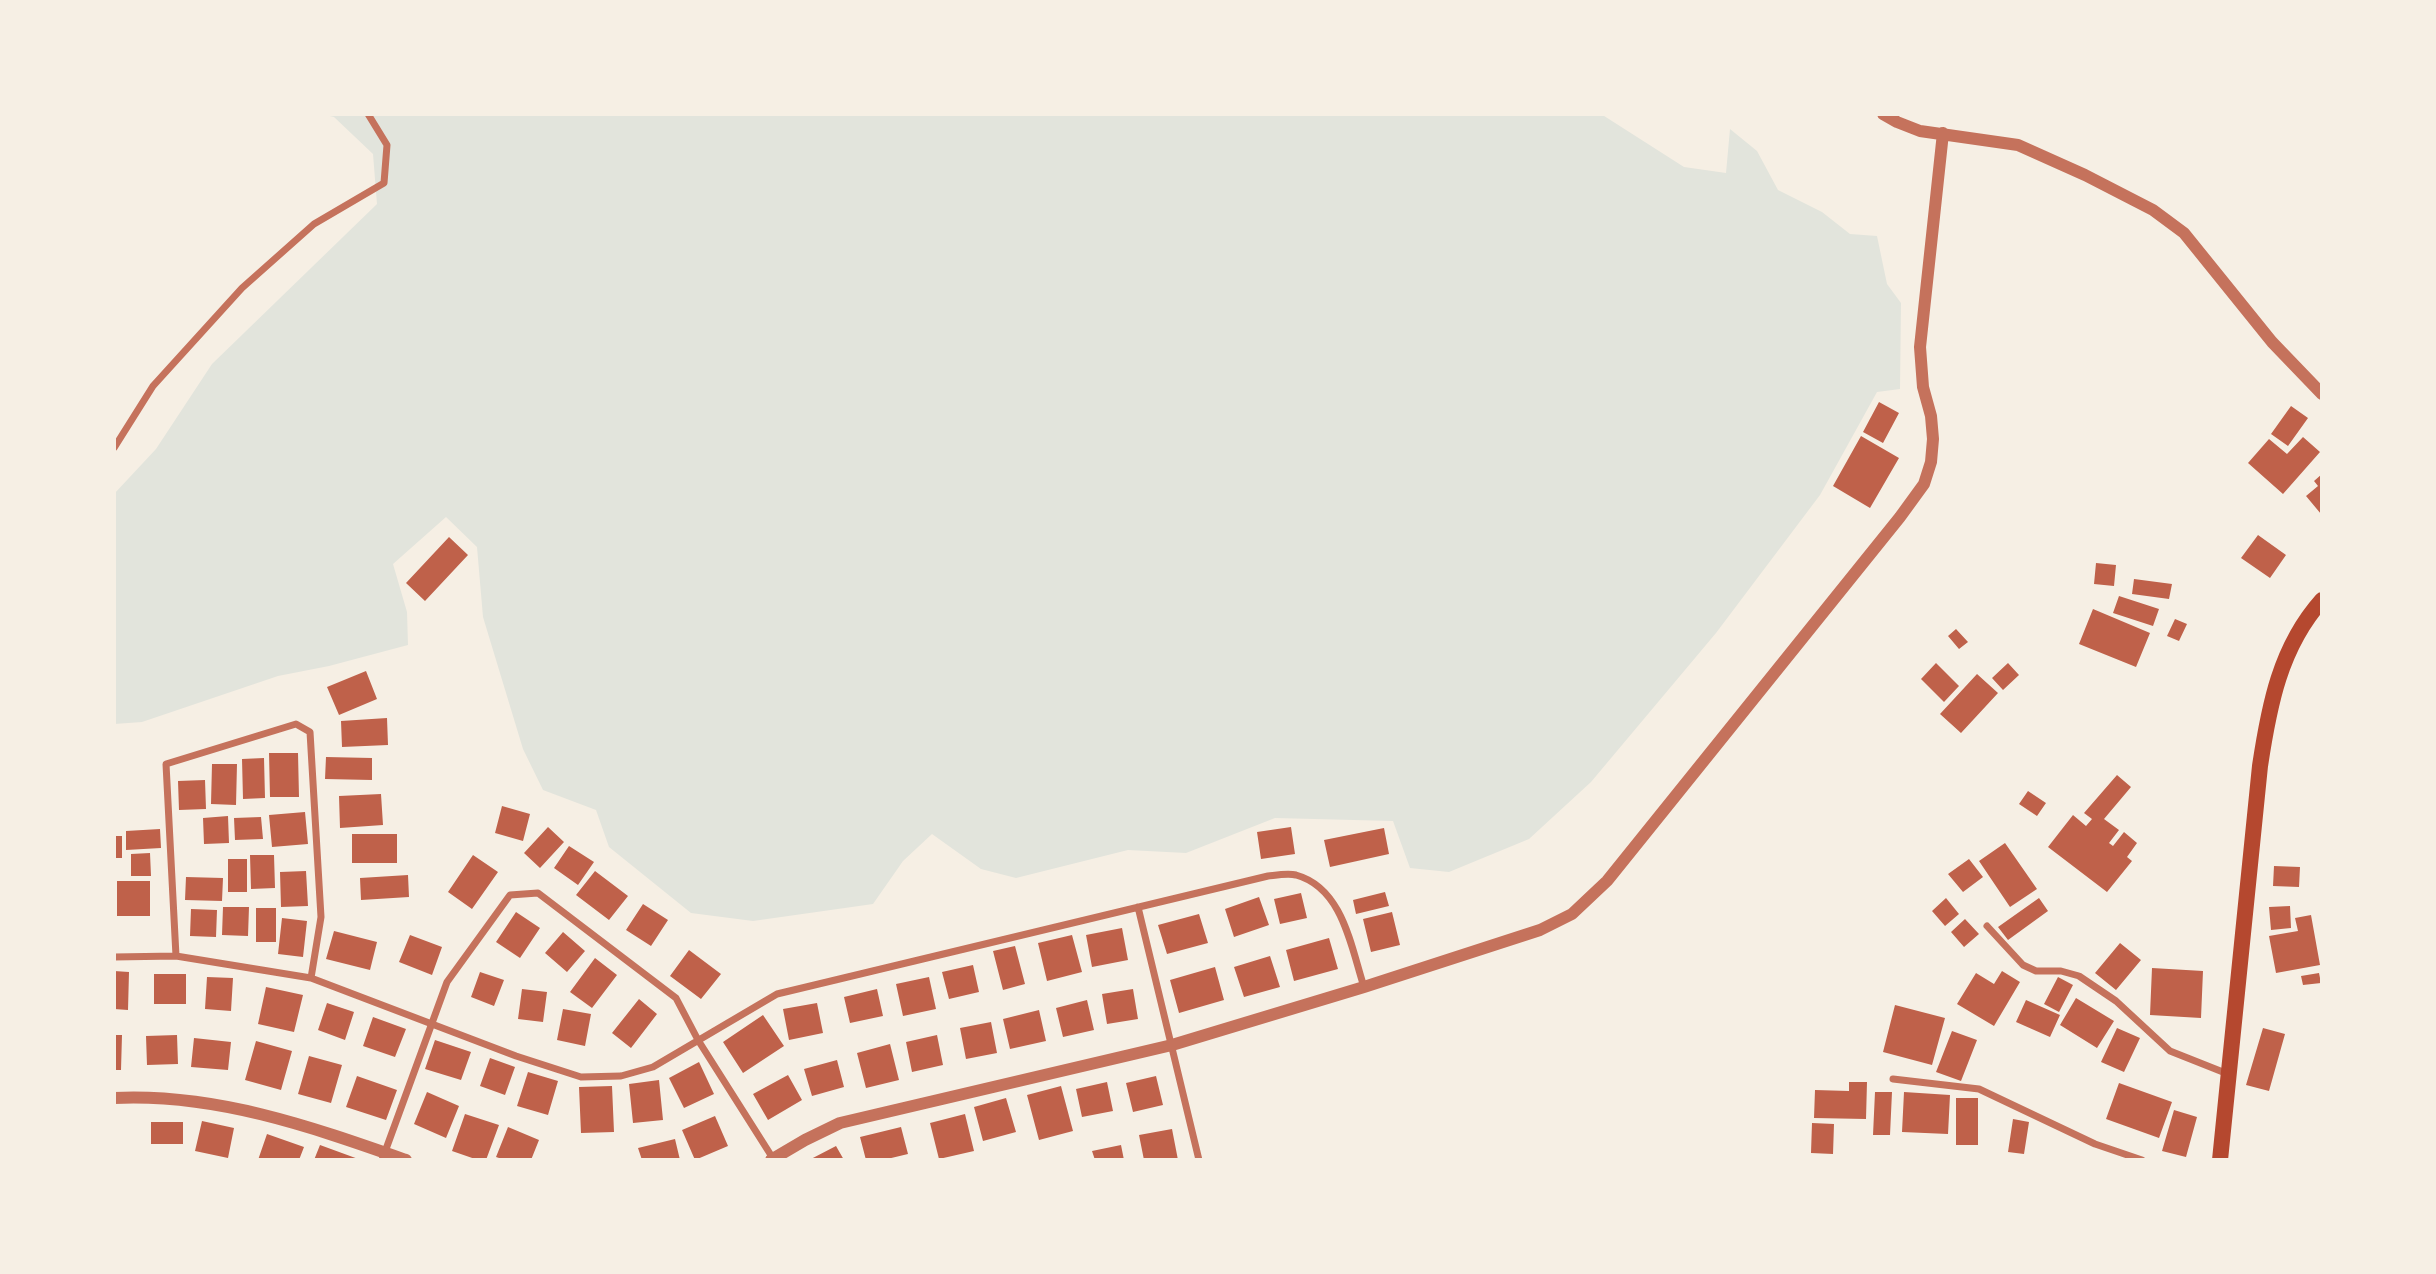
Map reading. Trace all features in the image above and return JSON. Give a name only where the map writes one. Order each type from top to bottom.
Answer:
[{"type":"main road","points":[[2220,1160],[2267,716],[2278,677],[2293,640],[2322,600]]},
{"type":"street","points":[[114,448],[153,386],[242,288],[314,225],[384,183],[387,145],[369,114]]},
{"type":"street","points":[[1883,114],[1920,131],[2018,145],[2085,175],[2152,210],[2184,233],[2272,342],[2322,394]]},
{"type":"street","points":[[383,1156],[447,982],[510,895],[538,893],[676,998],[698,1040],[773,1160],[840,1123],[1172,1045],[1540,930],[1572,914],[1607,881],[1924,484],[1931,462],[1933,439],[1931,416],[1923,387],[1920,347],[1943,133]]},
{"type":"street","points":[[176,956],[166,764],[296,724],[310,732],[312,759],[321,917],[311,978]]},
{"type":"street","points":[[114,957],[176,956],[311,978],[516,1056],[581,1077],[621,1076],[653,1067],[777,994],[1268,876],[1294,874],[1317,884],[1337,906],[1364,987]]},
{"type":"street","points":[[1138,907],[1199,1160]]},
{"type":"street","points":[[1987,926],[2023,965],[2036,971],[2061,971],[2079,976],[2116,1001],[2170,1051],[2228,1074]]},
{"type":"street","points":[[1893,1079],[1979,1089],[2095,1144],[2142,1160]]},
{"type":"street","points":[[114,1098],[175,1100],[229,1106],[321,1130],[383,1156],[407,1160]]},
{"type":"shaded area","points":[[321,114],[1601,114],[1684,167],[1726,173],[1730,129],[1757,151],[1778,190],[1822,212],[1850,234],[1877,236],[1887,284],[1901,303],[1900,389],[1877,392],[1820,495],[1716,633],[1591,782],[1529,839],[1449,872],[1410,868],[1393,821],[1275,818],[1186,853],[1128,850],[1016,878],[981,869],[932,834],[903,861],[873,904],[753,921],[691,913],[609,847],[596,810],[543,790],[523,749],[483,617],[477,547],[446,517],[393,564],[407,612],[408,645],[329,666],[278,676],[142,722],[114,724],[114,494],[156,449],[212,364],[377,204],[373,154],[334,117]]},
{"type":"building","points":[[1879,402],[1899,413],[1883,443],[1863,432]]},
{"type":"building","points":[[2291,406],[2308,418],[2288,446],[2271,434]]},
{"type":"building","points":[[1861,436],[1899,458],[1870,508],[1833,486]]},
{"type":"building","points":[[2303,437],[2320,452],[2283,494],[2248,463],[2269,439],[2287,454]]},
{"type":"building","points":[[2322,474],[2321,514],[2306,496],[2318,486],[2314,481]]},
{"type":"building","points":[[2258,535],[2286,555],[2270,578],[2241,558]]},
{"type":"building","points":[[449,537],[468,555],[425,601],[406,583]]},
{"type":"building","points":[[2096,563],[2116,565],[2114,586],[2094,584]]},
{"type":"building","points":[[2134,579],[2172,584],[2169,599],[2132,594]]},
{"type":"building","points":[[2119,596],[2159,609],[2153,626],[2113,613]]},
{"type":"building","points":[[2093,609],[2150,633],[2136,667],[2079,644]]},
{"type":"building","points":[[2175,619],[2187,624],[2179,641],[2167,636]]},
{"type":"building","points":[[1956,629],[1968,642],[1959,649],[1948,636]]},
{"type":"building","points":[[1936,663],[1959,686],[1944,702],[1921,679]]},
{"type":"building","points":[[2008,663],[2019,675],[2003,690],[1992,678]]},
{"type":"building","points":[[366,671],[377,699],[339,715],[327,687]]},
{"type":"building","points":[[1977,674],[1998,693],[1961,733],[1940,714]]},
{"type":"building","points":[[387,718],[388,745],[342,747],[341,721]]},
{"type":"building","points":[[269,753],[298,753],[299,797],[270,797]]},
{"type":"building","points":[[326,757],[372,758],[372,780],[325,779]]},
{"type":"building","points":[[264,758],[265,798],[243,799],[242,759]]},
{"type":"building","points":[[212,764],[237,764],[236,805],[211,804]]},
{"type":"building","points":[[2117,775],[2131,787],[2104,819],[2119,830],[2109,843],[2113,846],[2124,832],[2137,843],[2127,857],[2132,861],[2107,892],[2048,847],[2073,815],[2086,826],[2092,819],[2084,813]]},
{"type":"building","points":[[205,780],[206,809],[179,810],[178,781]]},
{"type":"building","points":[[2028,791],[2046,803],[2037,816],[2019,804]]},
{"type":"building","points":[[381,794],[383,825],[340,828],[339,796]]},
{"type":"building","points":[[502,806],[530,814],[523,841],[495,833]]},
{"type":"building","points":[[305,812],[308,844],[272,847],[269,815]]},
{"type":"building","points":[[228,816],[229,843],[204,844],[203,818]]},
{"type":"building","points":[[261,817],[263,839],[235,840],[234,818]]},
{"type":"building","points":[[548,827],[564,842],[540,868],[524,853]]},
{"type":"building","points":[[1291,827],[1295,854],[1261,859],[1257,832]]},
{"type":"building","points":[[1384,828],[1389,854],[1330,867],[1324,840]]},
{"type":"building","points":[[160,829],[161,848],[126,850],[126,831]]},
{"type":"building","points":[[352,834],[397,834],[397,863],[352,863]]},
{"type":"building","points":[[114,836],[122,836],[122,858],[114,858]]},
{"type":"building","points":[[2005,843],[2037,889],[2010,907],[1979,861]]},
{"type":"building","points":[[569,846],[594,862],[578,885],[554,868]]},
{"type":"building","points":[[150,853],[151,876],[131,876],[131,854]]},
{"type":"building","points":[[250,855],[274,855],[275,888],[251,889]]},
{"type":"building","points":[[473,855],[498,872],[472,909],[448,892]]},
{"type":"building","points":[[228,859],[247,859],[247,892],[228,892]]},
{"type":"building","points":[[1969,859],[1983,877],[1963,892],[1948,874]]},
{"type":"building","points":[[2274,866],[2300,867],[2299,887],[2273,886]]},
{"type":"building","points":[[306,871],[308,906],[281,907],[280,872]]},
{"type":"building","points":[[595,871],[628,896],[609,920],[576,895]]},
{"type":"building","points":[[408,875],[409,897],[361,900],[360,878]]},
{"type":"building","points":[[186,877],[223,878],[222,901],[185,900]]},
{"type":"building","points":[[117,881],[150,881],[150,916],[117,916]]},
{"type":"building","points":[[1385,892],[1389,906],[1356,914],[1353,900]]},
{"type":"building","points":[[1301,893],[1307,918],[1280,924],[1274,899]]},
{"type":"building","points":[[1259,897],[1269,925],[1234,937],[1225,909]]},
{"type":"building","points":[[1946,898],[1959,914],[1945,926],[1932,911]]},
{"type":"building","points":[[2039,898],[2048,911],[2008,940],[1998,927]]},
{"type":"building","points":[[643,904],[668,920],[651,946],[626,930]]},
{"type":"building","points":[[2290,906],[2291,928],[2271,930],[2269,907]]},
{"type":"building","points":[[223,907],[249,907],[248,936],[222,935]]},
{"type":"building","points":[[256,908],[276,908],[276,942],[256,942]]},
{"type":"building","points":[[191,909],[217,910],[216,937],[190,936]]},
{"type":"building","points":[[516,912],[540,928],[520,958],[496,942]]},
{"type":"building","points":[[1392,912],[1400,945],[1371,952],[1363,919]]},
{"type":"building","points":[[1199,914],[1208,943],[1167,954],[1158,925]]},
{"type":"building","points":[[2311,915],[2320,965],[2276,973],[2269,936],[2298,931],[2295,918]]},
{"type":"building","points":[[282,918],[307,921],[303,957],[278,954]]},
{"type":"building","points":[[1965,919],[1979,934],[1964,947],[1951,932]]},
{"type":"building","points":[[1122,928],[1128,960],[1092,967],[1086,935]]},
{"type":"building","points":[[334,931],[377,942],[370,970],[326,959]]},
{"type":"building","points":[[563,932],[585,951],[567,972],[545,953]]},
{"type":"building","points":[[410,935],[442,947],[432,975],[399,962]]},
{"type":"building","points":[[1072,935],[1082,972],[1047,981],[1038,943]]},
{"type":"building","points":[[1329,938],[1338,969],[1294,981],[1286,950]]},
{"type":"building","points":[[2120,943],[2141,960],[2116,990],[2095,973]]},
{"type":"building","points":[[1015,946],[1025,984],[1003,990],[993,951]]},
{"type":"building","points":[[689,950],[721,974],[701,999],[670,976]]},
{"type":"building","points":[[1270,956],[1280,987],[1244,997],[1234,967]]},
{"type":"building","points":[[595,958],[617,975],[592,1008],[570,992]]},
{"type":"building","points":[[973,965],[979,992],[949,999],[942,972]]},
{"type":"building","points":[[1215,967],[1224,1000],[1179,1013],[1170,980]]},
{"type":"building","points":[[2152,968],[2203,971],[2201,1018],[2150,1015]]},
{"type":"building","points":[[114,971],[129,972],[128,1010],[114,1009]]},
{"type":"building","points":[[2002,971],[2020,982],[1994,1026],[1957,1004],[1976,973],[1994,984]]},
{"type":"building","points":[[480,972],[504,980],[494,1006],[471,997]]},
{"type":"building","points":[[2319,973],[2321,983],[2303,985],[2301,976]]},
{"type":"building","points":[[154,974],[186,974],[186,1004],[154,1004]]},
{"type":"building","points":[[207,977],[233,978],[231,1011],[205,1009]]},
{"type":"building","points":[[929,977],[936,1009],[903,1016],[896,984]]},
{"type":"building","points":[[2058,977],[2073,985],[2059,1012],[2044,1004]]},
{"type":"building","points":[[266,987],[303,995],[294,1032],[258,1024]]},
{"type":"building","points":[[522,989],[547,992],[543,1022],[518,1019]]},
{"type":"building","points":[[877,989],[883,1016],[850,1023],[844,997]]},
{"type":"building","points":[[1133,989],[1138,1019],[1107,1024],[1102,994]]},
{"type":"building","points":[[2076,998],[2114,1021],[2097,1048],[2060,1025]]},
{"type":"building","points":[[639,999],[657,1014],[631,1048],[612,1033]]},
{"type":"building","points":[[1087,1000],[1094,1030],[1063,1037],[1056,1008]]},
{"type":"building","points":[[2026,1000],[2060,1015],[2050,1037],[2016,1022]]},
{"type":"building","points":[[327,1003],[354,1012],[345,1040],[318,1030]]},
{"type":"building","points":[[817,1003],[823,1033],[789,1040],[783,1009]]},
{"type":"building","points":[[1895,1005],[1945,1018],[1932,1065],[1883,1052]]},
{"type":"building","points":[[563,1009],[591,1014],[585,1046],[557,1040]]},
{"type":"building","points":[[1039,1010],[1046,1041],[1010,1049],[1003,1019]]},
{"type":"building","points":[[763,1015],[784,1046],[743,1073],[723,1042]]},
{"type":"building","points":[[373,1017],[406,1029],[395,1057],[363,1046]]},
{"type":"building","points":[[991,1022],[997,1053],[966,1059],[960,1028]]},
{"type":"building","points":[[2117,1028],[2140,1038],[2124,1072],[2101,1062]]},
{"type":"building","points":[[2263,1028],[2285,1034],[2269,1091],[2246,1085]]},
{"type":"building","points":[[1952,1031],[1977,1040],[1961,1081],[1936,1072]]},
{"type":"building","points":[[114,1035],[122,1035],[121,1070],[114,1070]]},
{"type":"building","points":[[177,1035],[178,1064],[147,1065],[146,1036]]},
{"type":"building","points":[[937,1035],[943,1065],[912,1072],[906,1042]]},
{"type":"building","points":[[194,1038],[231,1042],[228,1070],[191,1067]]},
{"type":"building","points":[[435,1040],[471,1052],[461,1080],[425,1069]]},
{"type":"building","points":[[256,1041],[292,1051],[281,1090],[245,1080]]},
{"type":"building","points":[[890,1044],[899,1080],[866,1088],[857,1053]]},
{"type":"building","points":[[309,1056],[342,1065],[331,1103],[298,1094]]},
{"type":"building","points":[[490,1058],[515,1067],[505,1095],[480,1086]]},
{"type":"building","points":[[837,1060],[844,1087],[812,1096],[804,1069]]},
{"type":"building","points":[[699,1062],[714,1094],[684,1108],[669,1078]]},
{"type":"building","points":[[528,1072],[558,1081],[548,1115],[517,1106]]},
{"type":"building","points":[[788,1075],[802,1100],[768,1120],[753,1094]]},
{"type":"building","points":[[357,1076],[397,1090],[386,1120],[346,1107]]},
{"type":"building","points":[[1156,1076],[1163,1105],[1133,1112],[1126,1083]]},
{"type":"building","points":[[659,1080],[663,1120],[633,1123],[629,1084]]},
{"type":"building","points":[[1107,1082],[1113,1111],[1082,1117],[1076,1089]]},
{"type":"building","points":[[1849,1082],[1867,1082],[1866,1119],[1814,1118],[1815,1090],[1849,1091]]},
{"type":"building","points":[[2119,1083],[2172,1102],[2159,1138],[2106,1119]]},
{"type":"building","points":[[612,1086],[614,1132],[581,1133],[579,1087]]},
{"type":"building","points":[[1061,1086],[1073,1131],[1039,1140],[1027,1095]]},
{"type":"building","points":[[427,1092],[459,1106],[446,1138],[414,1124]]},
{"type":"building","points":[[1875,1092],[1892,1092],[1890,1135],[1873,1135]]},
{"type":"building","points":[[1904,1092],[1950,1095],[1948,1134],[1902,1132]]},
{"type":"building","points":[[1006,1098],[1016,1132],[983,1141],[974,1107]]},
{"type":"building","points":[[1956,1098],[1978,1098],[1978,1145],[1956,1145]]},
{"type":"building","points":[[2174,1110],[2197,1117],[2186,1157],[2162,1151]]},
{"type":"building","points":[[465,1114],[499,1125],[486,1160],[452,1151]]},
{"type":"building","points":[[965,1114],[974,1151],[939,1159],[930,1123]]},
{"type":"building","points":[[715,1116],[728,1146],[695,1160],[682,1130]]},
{"type":"building","points":[[2013,1119],[2029,1122],[2024,1154],[2008,1152]]},
{"type":"building","points":[[202,1121],[234,1128],[228,1158],[195,1151]]},
{"type":"building","points":[[151,1122],[183,1122],[183,1144],[151,1144]]},
{"type":"building","points":[[1812,1123],[1834,1124],[1833,1154],[1811,1153]]},
{"type":"building","points":[[508,1127],[539,1140],[531,1160],[505,1160],[496,1157]]},
{"type":"building","points":[[901,1127],[908,1154],[883,1160],[866,1160],[860,1137]]},
{"type":"building","points":[[1172,1129],[1178,1160],[1144,1160],[1139,1135]]},
{"type":"building","points":[[267,1134],[304,1147],[299,1160],[258,1160]]},
{"type":"building","points":[[675,1139],[680,1160],[642,1160],[638,1148]]},
{"type":"building","points":[[320,1145],[361,1160],[314,1160]]},
{"type":"building","points":[[1121,1145],[1124,1160],[1095,1160],[1092,1151]]},
{"type":"building","points":[[836,1146],[844,1160],[809,1160]]}]
